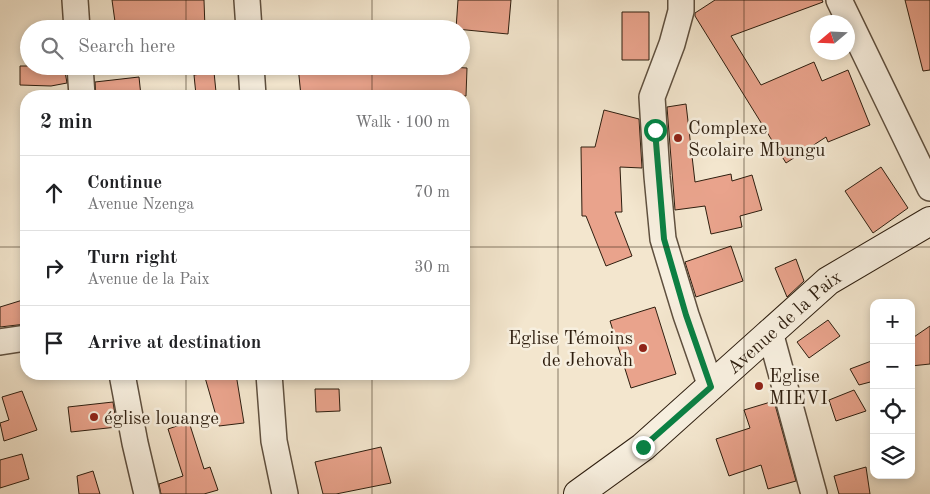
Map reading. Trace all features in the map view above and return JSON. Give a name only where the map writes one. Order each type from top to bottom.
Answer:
[{"type":"street","points":[[75,0],[76,20]]},
{"type":"street","points":[[247,0],[248,20]]},
{"type":"street","points":[[682,0],[672,44],[652,98],[657,176],[664,239],[686,315],[711,387]]},
{"type":"street","points":[[839,0],[930,188]]},
{"type":"street","points":[[81,75],[82,90]]},
{"type":"street","points":[[252,75],[253,90]]},
{"type":"street","name":"Avenue de la Paix","points":[[578,494],[643,447],[828,281],[930,221]]},
{"type":"street","points":[[770,332],[814,494]]},
{"type":"street","points":[[0,342],[20,339]]},
{"type":"street","points":[[123,380],[147,494]]},
{"type":"street","points":[[270,380],[274,441],[285,494]]},
{"type":"building","points":[[112,0],[204,0],[205,20],[115,20]]},
{"type":"building","points":[[458,0],[511,0],[508,34],[470,30],[470,20],[457,20]]},
{"type":"building","points":[[715,0],[822,0],[823,2],[731,36],[761,85],[814,62],[822,81],[848,70],[870,125],[828,142],[826,137],[786,163],[695,16],[695,13]]},
{"type":"building","points":[[905,0],[930,0],[930,70],[923,71]]},
{"type":"building","points":[[622,12],[649,12],[649,60],[622,60]]},
{"type":"building","points":[[20,75],[66,75],[67,83],[51,86],[20,85]]},
{"type":"building","points":[[194,75],[214,75],[216,90],[196,90]]},
{"type":"building","points":[[299,75],[467,75],[466,90],[300,90]]},
{"type":"building","points":[[139,77],[140,90],[96,90],[95,82]]},
{"type":"building","points":[[686,104],[695,182],[731,174],[732,181],[752,175],[762,210],[740,216],[742,227],[711,234],[705,206],[675,210],[667,107]]},
{"type":"building","points":[[604,110],[639,119],[642,168],[620,167],[622,212],[615,212],[632,256],[606,266],[586,216],[582,216],[581,147],[595,147]]},
{"type":"building","points":[[881,167],[908,208],[873,233],[845,191]]},
{"type":"building","points":[[731,246],[743,281],[696,297],[685,262]]},
{"type":"building","points":[[796,259],[804,281],[787,297],[775,268]]},
{"type":"building","points":[[20,301],[20,325],[0,327],[0,307]]},
{"type":"building","name":"Eglise Témoins de Jehovah","points":[[655,307],[676,374],[631,388],[610,321]]},
{"type":"building","points":[[828,320],[840,336],[809,358],[797,342]]},
{"type":"building","points":[[930,326],[930,364],[915,366],[915,336]]},
{"type":"building","points":[[870,362],[870,382],[859,385],[850,369]]},
{"type":"building","points":[[206,380],[237,380],[244,423],[219,426]]},
{"type":"building","points":[[315,389],[339,389],[340,411],[316,412]]},
{"type":"building","points":[[854,390],[866,411],[836,421],[829,400]]},
{"type":"building","points":[[22,391],[37,430],[4,441],[0,423],[9,420],[2,397]]},
{"type":"building","points":[[774,401],[796,481],[768,489],[761,465],[729,476],[716,439],[750,428],[744,410]]},
{"type":"building","name":"église louange","points":[[113,402],[117,427],[71,432],[68,407]]},
{"type":"building","points":[[189,422],[204,469],[210,467],[218,490],[204,494],[161,494],[159,484],[183,476],[168,429]]},
{"type":"building","points":[[381,447],[391,483],[336,494],[323,494],[315,462]]},
{"type":"building","points":[[22,454],[29,479],[0,488],[0,460]]},
{"type":"building","points":[[866,467],[870,494],[839,494],[834,476]]},
{"type":"building","points":[[93,471],[100,494],[79,494],[77,476]]},
{"type":"place","name":"Complexe Scolaire Mbungu","points":[[678,138]]},
{"type":"place","name":"Eglise Témoins de Jehovah","points":[[643,348]]},
{"type":"place","name":"Eglise MIEVI","points":[[759,386]]},
{"type":"place","name":"église louange","points":[[94,417]]},
{"type":"route","points":[[643,447],[711,387],[686,315],[664,239],[657,176],[655,130]]}]
